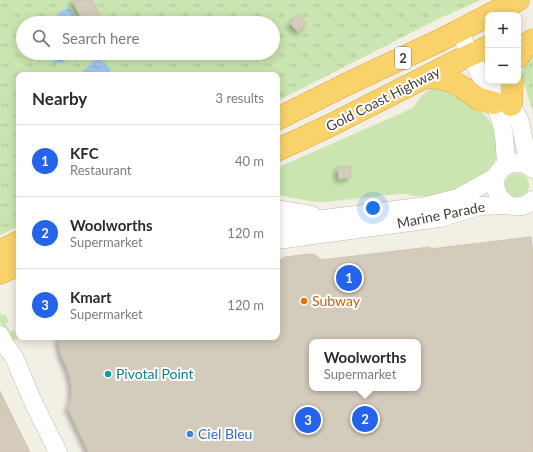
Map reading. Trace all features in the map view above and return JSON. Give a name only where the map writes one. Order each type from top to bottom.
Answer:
[{"type":"highway","name":"Gold Coast Highway","points":[[280,118],[443,39],[518,0]]},
{"type":"highway","points":[[521,32],[533,26]]},
{"type":"highway","points":[[521,51],[529,42],[533,40]]},
{"type":"highway","name":"Gold Coast Highway","points":[[280,149],[426,77],[483,51]]},
{"type":"highway","points":[[426,77],[451,81],[479,99],[508,110],[512,84]]},
{"type":"highway","points":[[0,250],[16,243]]},
{"type":"highway","points":[[0,273],[16,265]]},
{"type":"street","points":[[464,28],[483,51],[531,168]]},
{"type":"street","points":[[501,84],[508,110],[529,128],[533,135]]},
{"type":"street","points":[[508,110],[503,124],[505,140],[501,171],[495,184],[496,191],[503,202],[524,204]]},
{"type":"street","points":[[501,171],[512,163],[518,162],[524,163],[531,168]]},
{"type":"street","name":"Marine Parade","points":[[280,225],[426,206],[458,198],[501,171]]},
{"type":"street","name":"Marine Parade","points":[[280,240],[439,218],[480,206],[524,204]]},
{"type":"street","points":[[280,210],[328,218]]},
{"type":"street","points":[[0,335],[5,345],[14,356],[34,404],[58,452]]},
{"type":"street","points":[[0,355],[19,370]]},
{"type":"green space","points":[[0,0],[481,0],[442,17],[280,99],[280,72],[16,72],[16,227],[0,235]]},
{"type":"green space","points":[[533,50],[533,110],[521,73],[530,52]]},
{"type":"green space","points":[[436,86],[463,96],[481,111],[490,121],[495,131],[498,149],[492,166],[485,173],[463,188],[440,196],[398,194],[315,202],[280,196],[280,167],[413,108],[428,90]]},
{"type":"green space","points":[[517,173],[522,174],[528,180],[528,190],[522,196],[517,197],[512,196],[506,190],[505,185],[506,180],[512,174]]},
{"type":"green space","points":[[0,312],[2,316],[5,314],[9,322],[6,324],[10,332],[14,330],[16,339],[10,342],[0,322]]},
{"type":"water","points":[[69,8],[75,16],[57,16],[63,10]]},
{"type":"water","points":[[54,60],[67,60],[63,63],[54,64]]},
{"type":"water","points":[[94,60],[101,60],[108,66],[111,72],[82,72]]},
{"type":"building","points":[[72,0],[92,0],[100,16],[80,16]]},
{"type":"building","points":[[298,15],[307,23],[299,32],[290,24]]},
{"type":"building","points":[[350,166],[351,177],[339,179],[338,167]]},
{"type":"building","points":[[531,237],[533,254],[533,452],[89,452],[68,408],[71,400],[71,381],[61,354],[59,340],[280,340],[280,261],[285,257],[311,254],[322,260],[430,247],[431,249]]},
{"type":"building","points":[[0,391],[15,422],[30,452],[0,452]]},
{"type":"place","name":"KFC","points":[[349,278]]},
{"type":"place","name":"Subway","points":[[304,301]]},
{"type":"place","name":"Pivotal Point","points":[[108,374]]},
{"type":"place","name":"Woolworths","points":[[365,419]]},
{"type":"place","name":"Kmart","points":[[308,420]]},
{"type":"place","name":"Ciel Bleu","points":[[190,434]]}]
